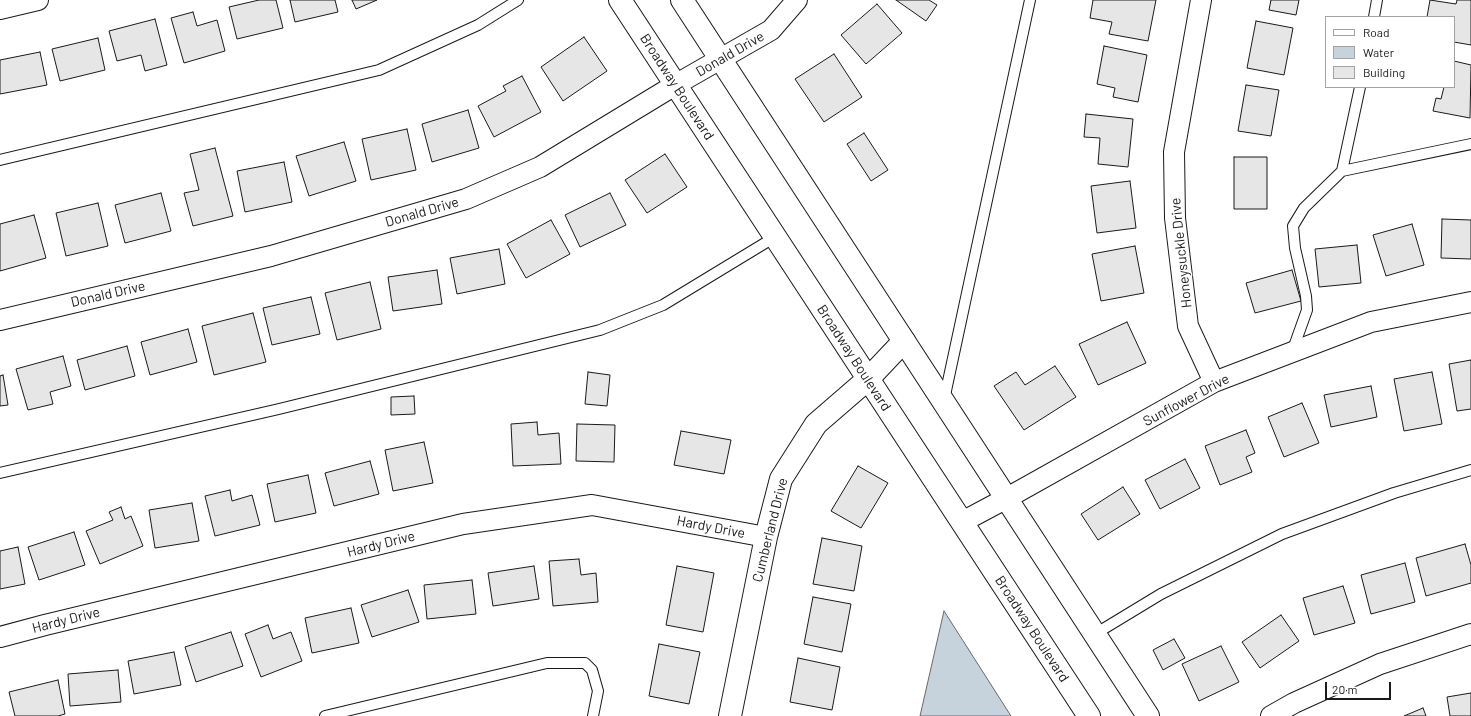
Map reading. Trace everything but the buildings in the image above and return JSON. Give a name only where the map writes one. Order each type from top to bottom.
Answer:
[{"type":"main road","name":"Broadway Boulevard","points":[[620,0],[1089,716]]},
{"type":"main road","points":[[682,0],[1148,716]]},
{"type":"main road","name":"Cumberland Drive","points":[[730,716],[766,537],[781,479],[816,424],[868,379],[904,341]]},
{"type":"street","points":[[0,9],[38,0]]},
{"type":"street","name":"Donald Drive","points":[[0,320],[271,256],[466,199],[540,167],[676,85],[772,30],[797,0]]},
{"type":"street","name":"Honeysuckle Drive","points":[[1201,0],[1174,152],[1175,218],[1188,326],[1214,382]]},
{"type":"street","name":"Sunflower Drive","points":[[962,522],[1214,382],[1371,322],[1471,302]]},
{"type":"street","name":"Hardy Drive","points":[[0,637],[463,524],[592,505],[766,537]]},
{"type":"street","points":[[1271,716],[1294,703],[1380,664],[1471,634]]},
{"type":"lane","points":[[0,160],[379,70],[478,25],[518,0]]},
{"type":"lane","points":[[944,402],[1030,0]]},
{"type":"lane","points":[[1374,16],[1377,0]]},
{"type":"lane","points":[[1342,171],[1360,88]]},
{"type":"lane","points":[[1292,352],[1307,310],[1306,296],[1295,248],[1293,226],[1304,208],[1342,171],[1471,144]]},
{"type":"lane","points":[[0,473],[286,407],[600,330],[662,305],[774,237]]},
{"type":"lane","points":[[1095,634],[1161,594],[1282,534],[1394,493],[1471,470]]},
{"type":"lane","points":[[325,716],[547,663],[585,663],[592,670],[598,691],[593,716]]},
{"type":"water","points":[[944,611],[1011,716],[920,716]]}]
